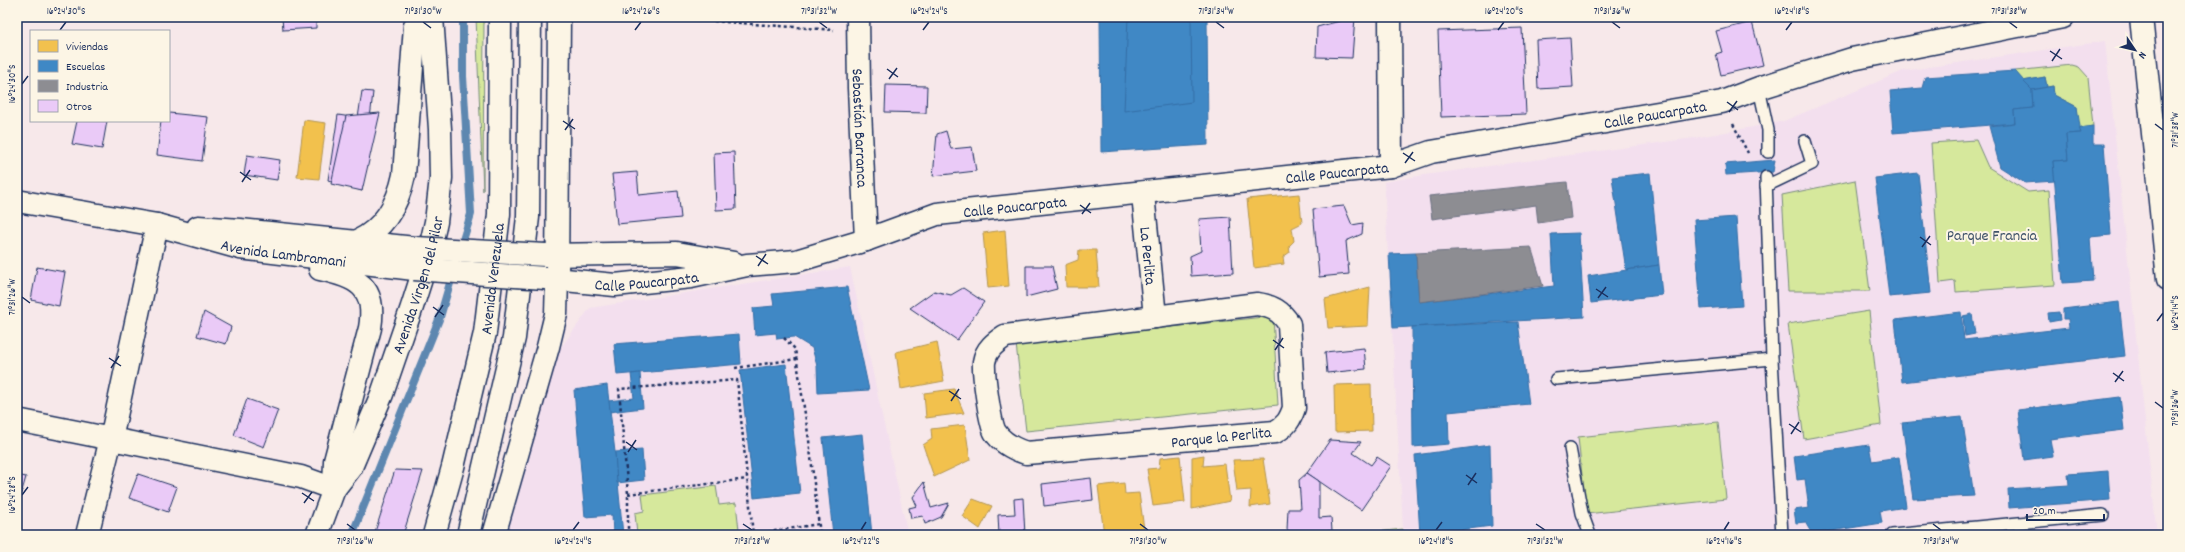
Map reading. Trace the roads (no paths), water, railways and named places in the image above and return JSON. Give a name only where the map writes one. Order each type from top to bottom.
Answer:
[{"type":"main road","points":[[358,241],[376,230],[384,221],[391,212],[401,189],[404,175],[415,26],[419,17]]},
{"type":"main road","name":"Avenida Virgen del Pilar","points":[[317,535],[334,489],[351,467],[382,394],[428,257],[436,222],[441,178],[440,129],[432,17]]},
{"type":"main road","name":"Avenida Venezuela","points":[[434,535],[453,467],[485,333],[499,214],[500,17]]},
{"type":"main road","name":"Avenida Venezuela","points":[[468,535],[514,338],[528,216],[530,17]]},
{"type":"main road","points":[[494,535],[548,347],[556,314],[551,279],[559,17]]},
{"type":"main road","points":[[1390,17],[1391,166]]},
{"type":"main road","name":"Calle Paucarpata","points":[[414,258],[551,279],[615,285],[691,277],[747,265],[796,261],[866,240],[937,214],[1143,194],[1391,166],[1431,152],[1722,102],[1759,88],[1852,59],[2063,17]]},
{"type":"main road","points":[[2141,17],[2168,278]]},
{"type":"main road","name":"Sebastián Barranca","points":[[857,24],[866,240]]},
{"type":"main road","name":"La Perlita","points":[[1143,194],[1155,317]]},
{"type":"main road","name":"Avenida Lambramani","points":[[17,201],[157,225],[240,248],[414,258]]},
{"type":"main road","points":[[87,535],[111,439],[157,225]]},
{"type":"main road","name":"Avenida Lambramani","points":[[157,225],[240,230],[358,241],[414,258]]},
{"type":"main road","points":[[17,420],[301,477],[334,489],[335,461],[370,328],[372,306],[369,296],[354,279],[344,274],[240,248]]},
{"type":"main road","name":"Calle Paucarpata","points":[[414,258],[677,254],[747,265]]},
{"type":"main road","name":"Parque la Perlita","points":[[1256,304],[1276,309],[1284,316],[1289,324],[1294,408],[1290,420],[1284,427],[1276,432],[1264,434],[1026,453],[1014,449],[996,433],[991,422],[984,361],[992,345],[1005,336],[1155,317],[1256,304]]},
{"type":"lane","points":[[1759,88],[1768,130],[1768,152]]},
{"type":"lane","points":[[1782,535],[1772,359],[1766,181],[1812,164],[1805,141]]},
{"type":"lane","points":[[1556,379],[1772,359]]},
{"type":"lane","points":[[1570,448],[1582,513],[1590,535]]},
{"type":"lane","points":[[1892,535],[1966,532],[1991,524],[2103,515]]},
{"type":"waterway","points":[[460,250],[471,214],[463,76],[463,17]]},
{"type":"waterway","points":[[352,535],[440,317],[453,273]]},
{"type":"park label","name":"Parque Francia","points":[[1992,234]]}]
